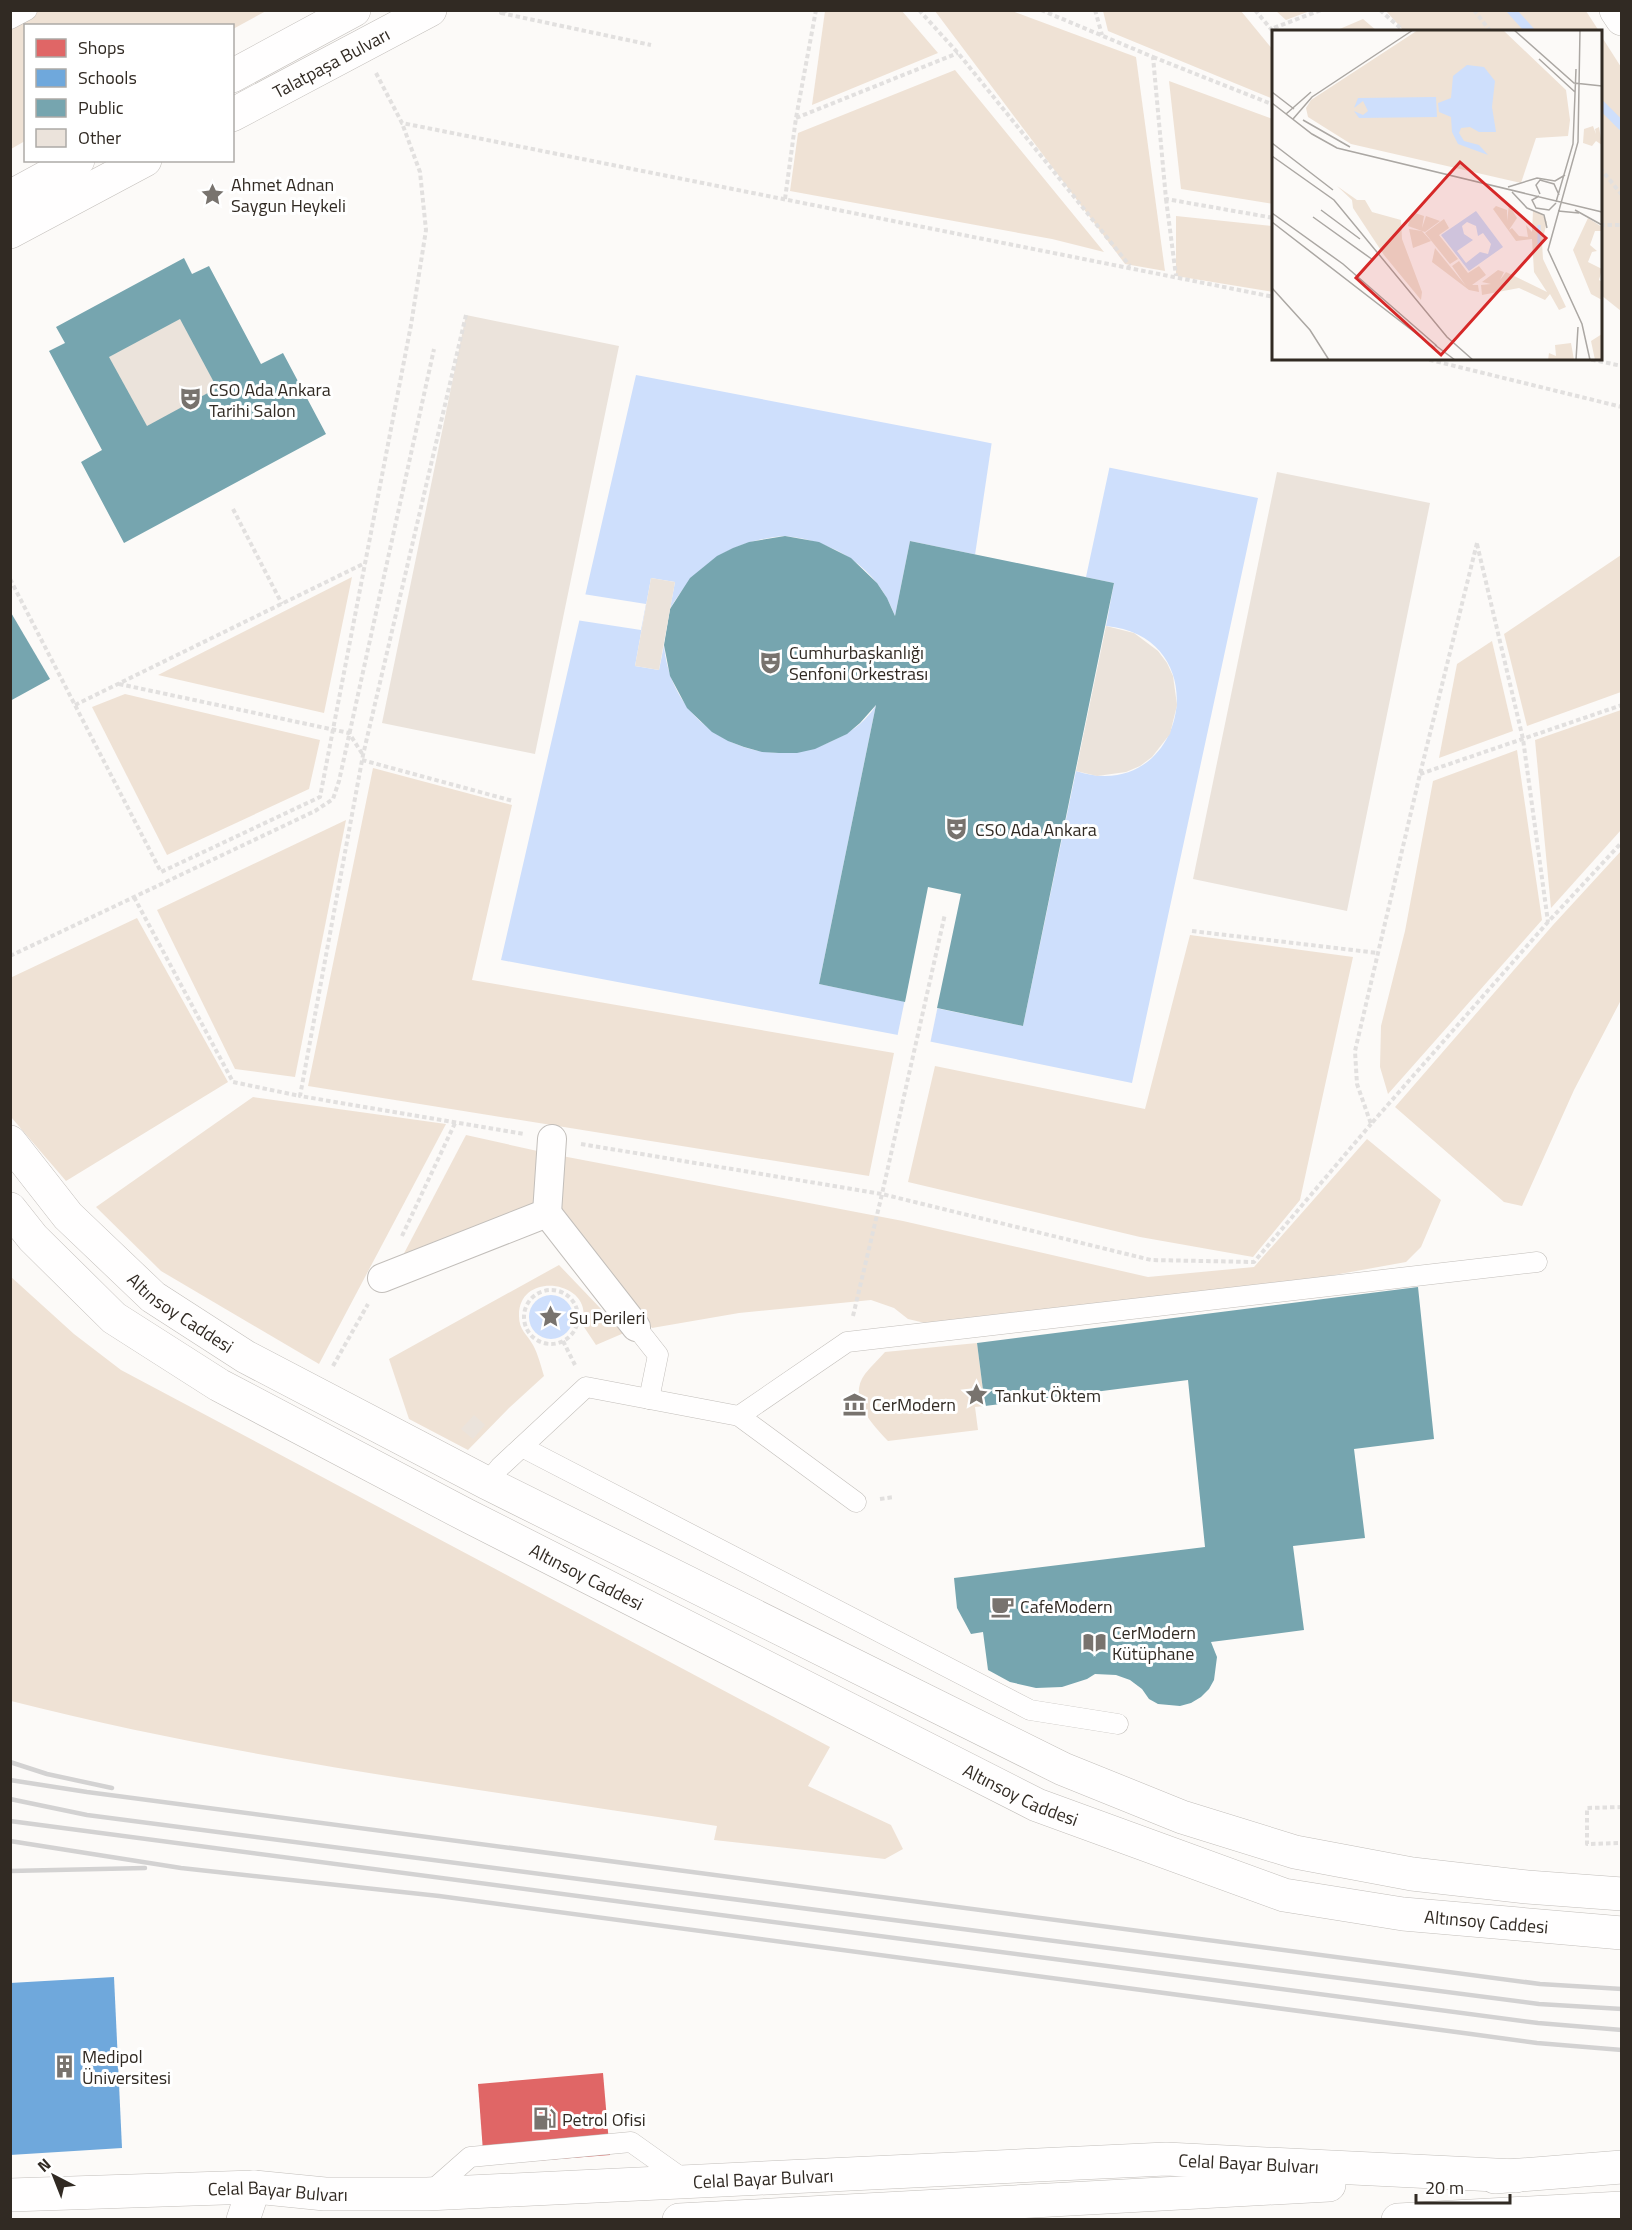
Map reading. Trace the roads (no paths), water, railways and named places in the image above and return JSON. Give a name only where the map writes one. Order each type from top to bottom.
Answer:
[{"type":"street","name":"Talatpaşa Bulvarı","points":[[234,75],[354,10]]},
{"type":"street","name":"Talatpaşa Bulvarı","points":[[234,114],[430,10]]},
{"type":"street","points":[[1616,10],[1622,20]]},
{"type":"street","points":[[10,197],[74,162]]},
{"type":"street","points":[[10,232],[142,162]]},
{"type":"street","points":[[552,1139],[548,1213],[636,1327]]},
{"type":"street","name":"Altınsoy Caddesi","points":[[10,1142],[68,1216],[153,1298],[246,1357],[486,1483],[1063,1768],[1182,1817],[1294,1852],[1412,1874],[1527,1887],[1622,1894]]},
{"type":"street","name":"Altınsoy Caddesi","points":[[10,1209],[33,1238],[114,1318],[219,1385],[466,1515],[1037,1805],[1284,1895],[1403,1914],[1622,1933]]},
{"type":"street","points":[[382,1278],[548,1213]]},
{"type":"street","points":[[466,1515],[486,1483]]},
{"type":"street","name":"Celal Bayar Bulvarı","points":[[10,2195],[254,2187],[325,2194],[427,2194],[1166,2159],[1516,2176]]},
{"type":"street","name":"Celal Bayar Bulvarı","points":[[679,2220],[1516,2176],[1622,2167]]},
{"type":"street","points":[[243,2220],[254,2187]]},
{"type":"street","points":[[301,2220],[325,2194]]},
{"type":"street","points":[[1398,2220],[1622,2208]]},
{"type":"lane","points":[[10,19],[27,10]]},
{"type":"lane","points":[[739,1416],[847,1341],[1537,1262]]},
{"type":"lane","points":[[636,1327],[658,1355],[649,1399]]},
{"type":"lane","points":[[486,1483],[586,1387],[739,1416],[856,1502]]},
{"type":"lane","points":[[522,1447],[1030,1710],[1118,1724]]},
{"type":"water","points":[[636,375],[975,440],[1258,498],[1132,1083],[898,1035],[501,960]],"holes":[[[785,536],[821,544],[852,559],[877,584],[895,616],[910,541],[1114,583],[1106,626],[1142,637],[1165,658],[1176,686],[1175,716],[1164,744],[1143,765],[1113,776],[1076,771],[1023,1026],[819,984],[876,705],[864,720],[849,732],[809,749],[780,753],[752,749],[726,739],[702,723],[684,702],[670,675],[664,645],[659,670],[635,666],[651,578],[675,582],[670,609],[691,579],[717,557],[732,549],[766,538]]]},
{"type":"water","name":"Su Perileri","points":[[551,1295],[560,1296],[567,1301],[572,1308],[572,1326],[567,1333],[560,1338],[551,1339],[542,1338],[535,1333],[530,1326],[529,1317],[530,1308],[535,1301],[542,1296]]},
{"type":"waterway","points":[[1511,10],[1529,30]]},
{"type":"waterway","points":[[1602,106],[1622,126]]},
{"type":"railway","points":[[10,1762],[47,1774],[112,1788]]},
{"type":"railway","points":[[10,1780],[1540,1984],[1622,1989]]},
{"type":"railway","points":[[10,1799],[87,1815],[1539,2004],[1622,2009]]},
{"type":"railway","points":[[10,1821],[1538,2023],[1622,2030]]},
{"type":"railway","points":[[10,1841],[181,1868],[439,1896],[1537,2043],[1622,2050]]},
{"type":"railway","points":[[10,1871],[145,1868]]},
{"type":"place","name":"Ahmet Adnan Saygun Heykeli","points":[[213,194]]},
{"type":"place","name":"CSO Ada Ankara Tarihi Salon","points":[[191,399]]},
{"type":"place","name":"Cumhurbaşkanlığı Senfoni Orkestrası","points":[[771,662]]},
{"type":"place","name":"CSO Ada Ankara","points":[[957,829]]},
{"type":"place","name":"Su Perileri","points":[[551,1317]]},
{"type":"place","name":"Tankut Öktem","points":[[977,1395]]},
{"type":"place","name":"CerModern","points":[[854,1404]]},
{"type":"place","name":"CafeModern","points":[[1002,1606]]},
{"type":"place","name":"CerModern Kütüphane","points":[[1094,1642]]},
{"type":"place","name":"Medipol Üniversitesi","points":[[64,2066]]},
{"type":"place","name":"Petrol Ofisi","points":[[544,2119]]}]
